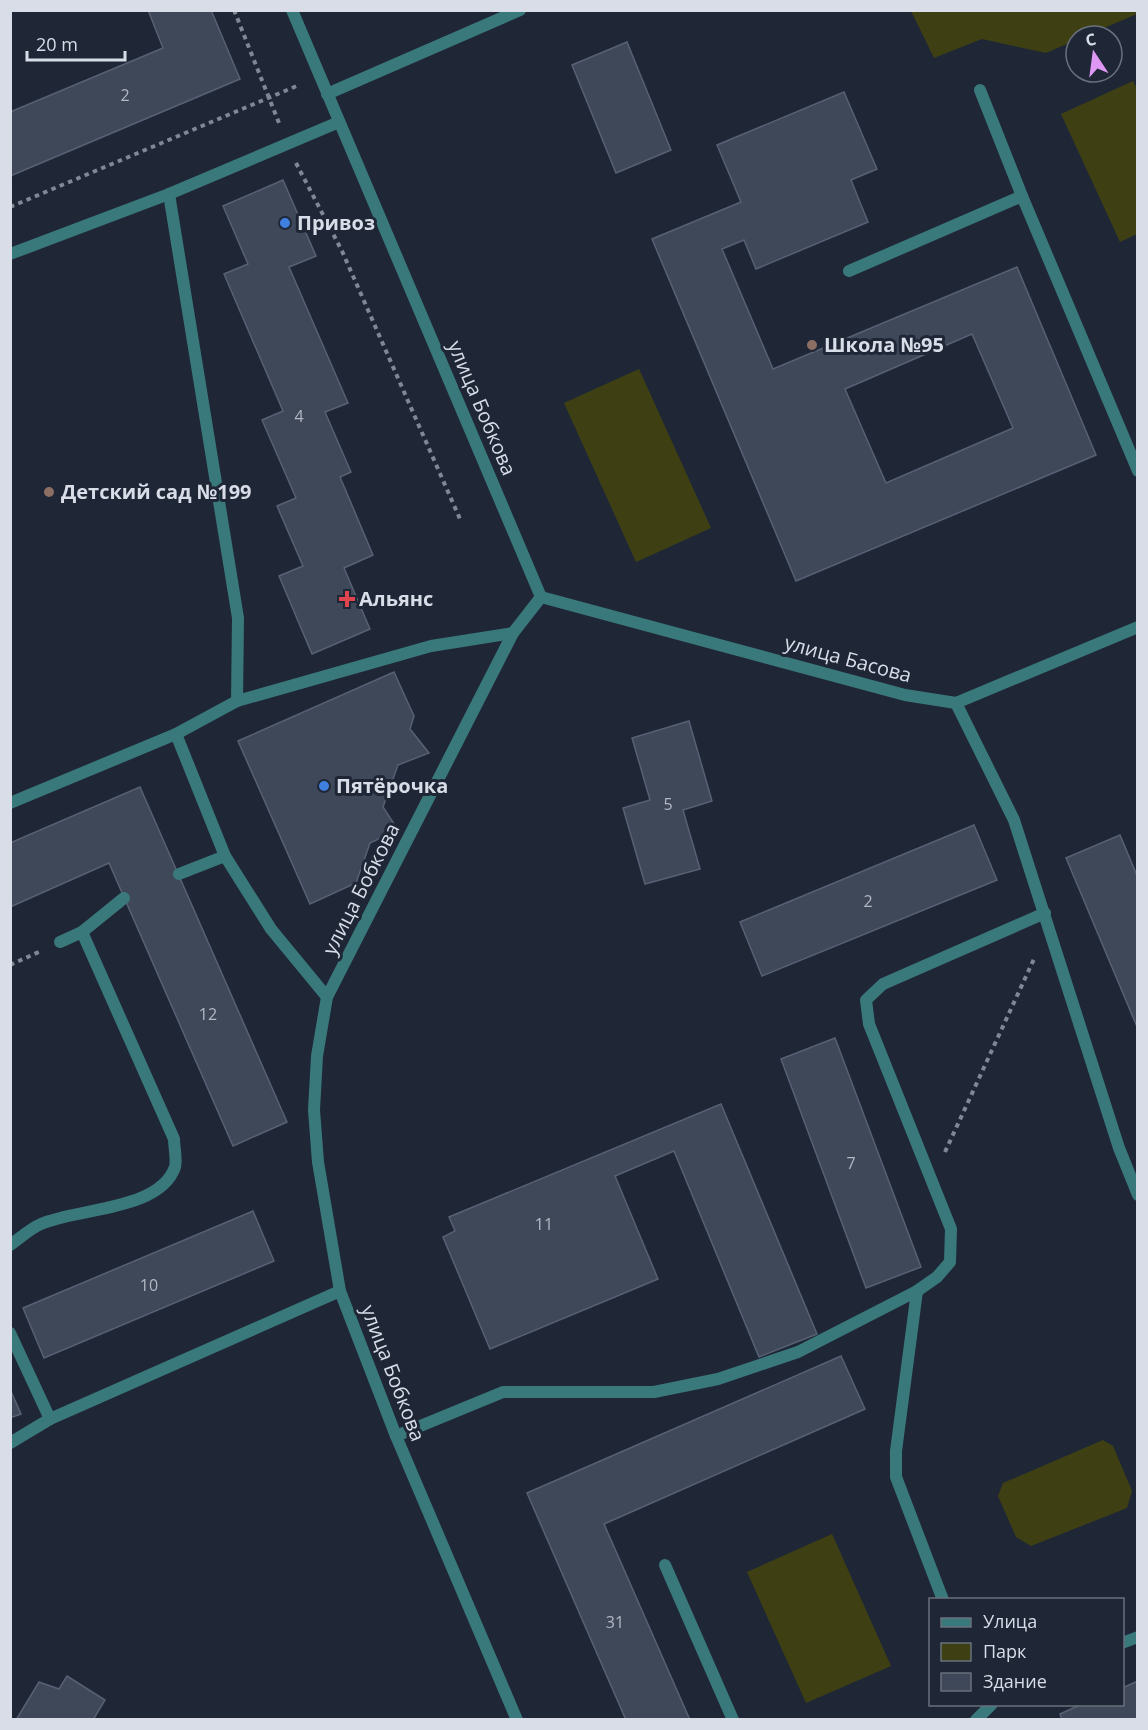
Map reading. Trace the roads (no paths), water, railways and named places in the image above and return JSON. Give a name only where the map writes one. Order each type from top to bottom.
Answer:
[{"type":"street","name":"улица Бобкова","points":[[292,10],[541,597],[513,633],[327,997],[317,1056],[314,1110],[318,1162],[340,1291],[396,1436],[517,1719]]},
{"type":"street","points":[[327,94],[520,10]]},
{"type":"street","points":[[980,90],[1137,471]]},
{"type":"street","points":[[10,254],[169,194],[339,122]]},
{"type":"street","points":[[169,194],[238,618],[237,701]]},
{"type":"street","points":[[849,272],[1022,196]]},
{"type":"street","name":"улица Басова","points":[[541,597],[905,695],[956,703]]},
{"type":"street","points":[[1137,627],[956,703],[1014,819],[1119,1148],[1137,1195]]},
{"type":"street","points":[[10,803],[176,734],[237,701],[431,646],[513,633]]},
{"type":"street","points":[[176,734],[225,856],[271,929],[327,997]]},
{"type":"street","points":[[179,874],[225,856]]},
{"type":"street","points":[[60,942],[82,932],[124,898]]},
{"type":"street","points":[[396,1436],[503,1392],[654,1392],[718,1379],[798,1352],[917,1291],[937,1277],[950,1262],[951,1229],[933,1179],[869,1024],[866,1000],[883,984],[1045,913]]},
{"type":"street","points":[[10,1245],[41,1223],[93,1213],[135,1199],[161,1186],[175,1166],[174,1139],[82,932]]},
{"type":"street","points":[[10,1443],[50,1419],[340,1291]]},
{"type":"street","points":[[917,1291],[896,1451],[896,1477],[943,1598]]},
{"type":"street","points":[[10,1333],[50,1419]]},
{"type":"street","points":[[665,1565],[733,1719]]},
{"type":"street","points":[[976,1719],[990,1706]]},
{"type":"place","name":"Привоз","points":[[285,223]]},
{"type":"place","name":"Школа №95","points":[[812,345]]},
{"type":"place","name":"Детский сад №199","points":[[49,492]]},
{"type":"place","name":"Альянс","points":[[347,599]]},
{"type":"place","name":"Пятёрочка","points":[[324,786]]}]
